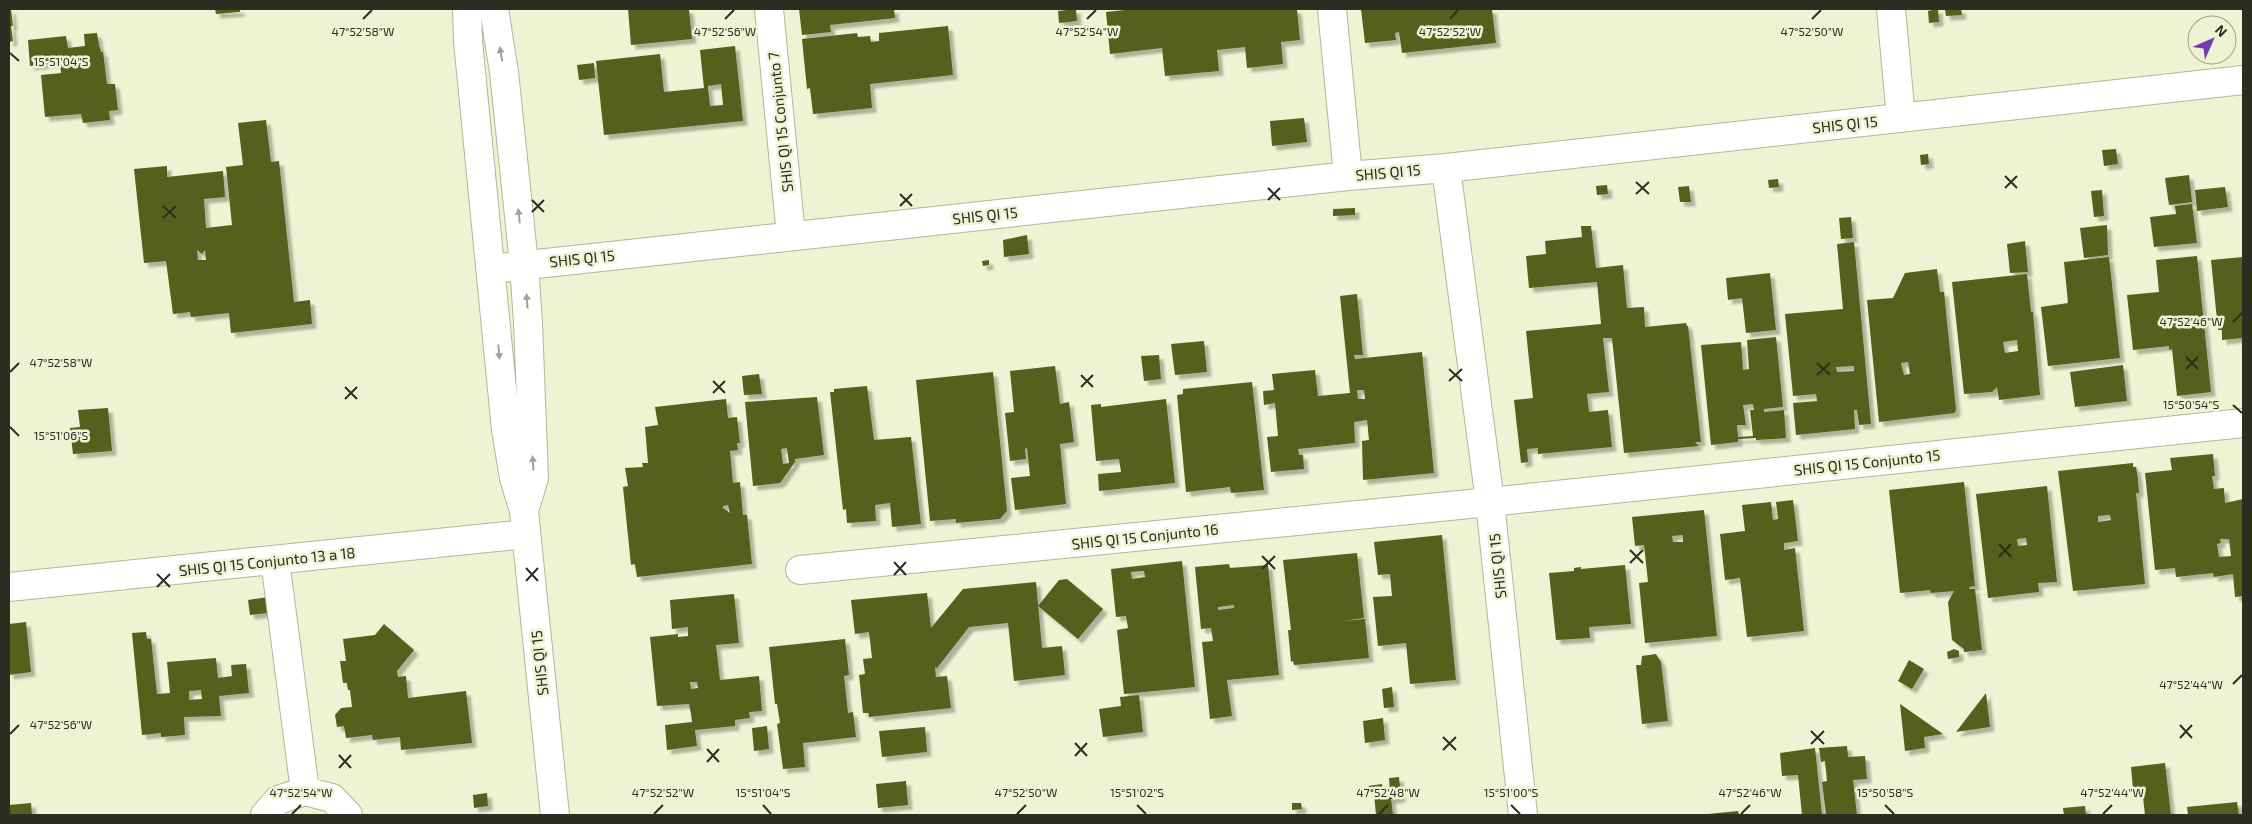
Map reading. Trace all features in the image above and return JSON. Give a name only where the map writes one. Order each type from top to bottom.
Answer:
[{"type":"street","name":"SHIS QI 15","points":[[467,9],[468,41],[506,430],[514,478],[525,522],[555,815]]},
{"type":"street","name":"SHIS QI 15","points":[[494,9],[504,72],[524,264],[534,478],[525,522]]},
{"type":"street","name":"SHIS QI 15 Conjunto 7","points":[[768,9],[791,236]]},
{"type":"street","points":[[1332,9],[1348,176]]},
{"type":"street","points":[[1891,9],[1901,118]]},
{"type":"street","name":"SHIS QI 15","points":[[491,269],[1348,176],[1446,168],[2243,80]]},
{"type":"street","name":"SHIS QI 15","points":[[1446,168],[1490,502],[1523,815]]},
{"type":"street","name":"SHIS QI 15 Conjunto 15","points":[[1490,502],[2243,423]]},
{"type":"street","name":"SHIS QI 15 Conjunto 16","points":[[800,570],[1490,502]]},
{"type":"street","name":"SHIS QI 15 Conjunto 13 a 18","points":[[9,587],[275,560],[525,522]]},
{"type":"street","points":[[275,560],[305,791]]},
{"type":"street","points":[[266,815],[278,800],[305,791],[332,798],[348,815]]},
{"type":"building","points":[[9,9],[11,9],[13,41],[9,42]]},
{"type":"building","points":[[215,9],[240,9],[240,12],[216,14]]},
{"type":"building","points":[[628,9],[689,9],[692,39],[631,45]]},
{"type":"building","points":[[799,9],[894,9],[895,18],[830,25],[831,32],[802,35]]},
{"type":"building","points":[[1076,9],[1077,21],[1059,23],[1058,11]]},
{"type":"building","points":[[1134,9],[1297,9],[1300,40],[1281,42],[1283,64],[1247,68],[1245,47],[1217,50],[1219,71],[1165,76],[1162,48],[1110,54],[1106,12]]},
{"type":"building","points":[[1361,9],[1492,9],[1496,43],[1402,53],[1399,32],[1395,33],[1396,40],[1365,43]]},
{"type":"building","points":[[1938,9],[1939,22],[1929,23],[1928,11]]},
{"type":"building","points":[[1945,9],[1961,9],[1962,15],[1946,16]]},
{"type":"building","points":[[948,26],[953,75],[870,84],[872,108],[813,114],[810,88],[807,89],[802,39],[857,33],[858,37],[870,36],[871,42],[879,41],[879,33]]},
{"type":"building","points":[[97,33],[101,52],[103,52],[107,84],[115,84],[118,110],[109,111],[110,120],[83,123],[81,114],[45,117],[41,75],[61,73],[60,62],[30,66],[28,40],[66,36],[68,48],[85,46],[84,34]]},
{"type":"building","points":[[735,46],[743,121],[604,135],[596,61],[660,54],[664,92],[704,88],[700,50]],"holes":[[[721,84],[723,105],[710,106],[708,86]]]},
{"type":"building","points":[[594,63],[595,78],[579,80],[577,65]]},
{"type":"building","points":[[1304,118],[1307,142],[1272,146],[1270,121]]},
{"type":"building","points":[[266,120],[271,162],[279,161],[294,302],[310,300],[312,324],[231,333],[229,313],[191,317],[190,312],[173,314],[166,261],[144,263],[134,169],[167,166],[167,177],[223,171],[225,197],[204,199],[206,228],[232,225],[226,167],[243,165],[238,123]],"holes":[[[197,250],[202,254],[205,250],[206,260],[198,260]]]},
{"type":"building","points":[[2116,149],[2118,164],[2104,166],[2102,150]]},
{"type":"building","points":[[1928,154],[1929,164],[1921,165],[1920,155]]},
{"type":"building","points":[[2189,175],[2192,202],[2169,205],[2165,178]]},
{"type":"building","points":[[1778,179],[1779,187],[1769,188],[1768,180]]},
{"type":"building","points":[[1607,185],[1608,194],[1597,195],[1596,186]]},
{"type":"building","points":[[1689,186],[1691,202],[1680,202],[1678,187]]},
{"type":"building","points":[[2225,187],[2228,207],[2197,211],[2195,190]]},
{"type":"building","points":[[2102,190],[2104,216],[2094,217],[2091,191]]},
{"type":"building","points":[[2192,204],[2197,243],[2154,247],[2150,217],[2176,214],[2175,206]]},
{"type":"building","points":[[1355,208],[1355,215],[1333,216],[1333,209]]},
{"type":"building","points":[[1851,217],[1853,238],[1841,239],[1839,218]]},
{"type":"building","points":[[2107,225],[2108,255],[2084,258],[2080,228]]},
{"type":"building","points":[[1581,226],[1591,226],[1596,268],[1623,265],[1627,308],[1644,307],[1645,327],[1686,323],[1688,326],[1701,442],[1695,442],[1699,446],[1624,453],[1612,338],[1603,338],[1609,392],[1587,394],[1589,412],[1608,410],[1612,447],[1538,454],[1538,448],[1527,449],[1528,462],[1521,463],[1514,400],[1533,398],[1526,331],[1601,324],[1597,282],[1529,288],[1526,256],[1546,254],[1545,241],[1582,237]]},
{"type":"building","points":[[1027,235],[1029,254],[1004,257],[1003,240]]},
{"type":"building","points":[[2025,241],[2028,272],[2010,273],[2007,244]]},
{"type":"building","points":[[1854,242],[1871,424],[1859,425],[1857,410],[1854,410],[1855,429],[1796,435],[1793,403],[1817,401],[1816,394],[1793,396],[1785,314],[1843,309],[1837,244]],"holes":[[[1854,366],[1854,371],[1837,372],[1836,367]]]},
{"type":"building","points":[[2197,256],[2211,392],[2177,396],[2172,349],[2169,350],[2169,346],[2133,350],[2127,295],[2159,292],[2156,260]]},
{"type":"building","points":[[2109,257],[2120,358],[2048,366],[2041,307],[2068,303],[2064,262]]},
{"type":"building","points":[[2243,257],[2243,338],[2222,340],[2222,330],[2218,330],[2211,260]]},
{"type":"building","points":[[989,260],[989,265],[983,266],[982,261]]},
{"type":"building","points":[[1937,269],[1940,292],[1944,292],[1956,409],[1955,413],[1879,422],[1867,300],[1893,298],[1905,273]],"holes":[[[1908,362],[1910,374],[1904,375],[1901,363]]]},
{"type":"building","points":[[1770,273],[1776,330],[1746,333],[1742,298],[1728,300],[1726,278]]},
{"type":"building","points":[[2027,274],[2031,312],[2033,312],[2040,395],[1999,400],[1997,387],[1992,392],[1964,394],[1952,282]],"holes":[[[2017,340],[2018,351],[2005,353],[2003,342]]]},
{"type":"building","points":[[1357,294],[1363,355],[1354,355],[1355,359],[1422,352],[1434,473],[1363,480],[1362,441],[1369,440],[1367,420],[1354,422],[1355,443],[1298,449],[1299,455],[1303,455],[1304,469],[1271,472],[1267,437],[1278,436],[1275,403],[1264,405],[1263,391],[1274,390],[1272,374],[1315,370],[1318,396],[1350,393],[1340,296]],"holes":[[[1357,390],[1364,390],[1365,399],[1358,399]]]},
{"type":"building","points":[[1776,337],[1783,407],[1764,409],[1764,412],[1784,410],[1786,438],[1738,439],[1738,442],[1711,445],[1701,345],[1741,342],[1743,370],[1749,369],[1747,340]],"holes":[[[1753,404],[1754,410],[1750,410],[1753,436],[1738,437],[1737,425],[1746,425],[1743,405]]]},
{"type":"building","points":[[1204,341],[1207,372],[1175,375],[1171,344]]},
{"type":"building","points":[[1159,355],[1161,379],[1144,381],[1141,356]]},
{"type":"building","points":[[2123,365],[2127,401],[2075,407],[2070,372]]},
{"type":"building","points":[[1055,366],[1060,404],[1069,402],[1074,442],[1060,444],[1066,504],[1015,510],[1011,478],[1030,476],[1027,448],[1025,449],[1026,459],[1010,461],[1005,413],[1014,412],[1010,371]]},
{"type":"building","points":[[993,372],[1007,511],[1000,519],[956,523],[956,519],[930,521],[916,380]]},
{"type":"building","points":[[759,374],[762,394],[744,395],[742,376]]},
{"type":"building","points":[[1252,382],[1264,490],[1231,493],[1230,487],[1186,492],[1177,395],[1183,394],[1183,389]]},
{"type":"building","points":[[867,386],[874,440],[911,437],[921,524],[892,527],[890,503],[875,505],[876,521],[847,523],[846,509],[843,510],[830,392],[834,392],[834,389]]},
{"type":"building","points":[[817,397],[824,455],[795,459],[795,462],[780,483],[753,486],[745,402]],"holes":[[[787,448],[789,463],[783,464],[781,449]]]},
{"type":"building","points":[[726,399],[728,418],[737,417],[740,443],[737,443],[738,450],[730,451],[733,483],[740,482],[743,515],[747,515],[752,564],[637,577],[635,564],[631,565],[623,487],[628,486],[625,468],[643,467],[642,463],[648,463],[645,427],[658,425],[655,407]],"holes":[[[728,505],[730,513],[723,508],[723,506]]]},
{"type":"building","points":[[1166,399],[1175,483],[1099,491],[1098,474],[1121,472],[1119,459],[1096,461],[1091,405],[1101,404],[1101,407]]},
{"type":"building","points":[[108,408],[112,451],[73,454],[70,428],[80,427],[78,410]]},
{"type":"building","points":[[2213,454],[2215,476],[2212,476],[2214,489],[2224,488],[2225,503],[2243,499],[2243,596],[2235,597],[2233,574],[2214,577],[2213,573],[2176,577],[2175,568],[2155,570],[2145,473],[2172,470],[2170,458]],"holes":[[[2220,539],[2229,539],[2231,556],[2219,557],[2217,544],[2221,543]]]},
{"type":"building","points":[[2133,463],[2133,467],[2136,467],[2138,479],[2139,493],[2136,493],[2145,584],[2073,591],[2058,471]],"holes":[[[2110,515],[2111,520],[2098,522],[2098,516]]]},
{"type":"building","points":[[1964,482],[1975,586],[1969,589],[1975,589],[1982,650],[1964,652],[1964,649],[1952,640],[1948,602],[1954,591],[1931,593],[1930,590],[1900,593],[1889,490]]},
{"type":"building","points":[[2047,486],[2057,582],[2038,583],[2039,592],[1988,598],[1976,494]],"holes":[[[2026,538],[2027,545],[2018,546],[2017,539]]]},
{"type":"building","points":[[1793,500],[1798,541],[1784,543],[1784,550],[1795,548],[1804,631],[1747,637],[1740,578],[1725,580],[1720,534],[1745,531],[1742,505],[1771,502],[1773,520],[1778,519],[1776,502]]},
{"type":"building","points":[[1704,510],[1717,636],[1645,643],[1639,583],[1648,582],[1644,545],[1635,546],[1632,517]],"holes":[[[1683,535],[1683,542],[1673,542],[1672,536]]]},
{"type":"building","points":[[1442,535],[1456,680],[1410,684],[1406,643],[1378,646],[1373,597],[1392,596],[1390,574],[1378,575],[1374,542]]},
{"type":"building","points":[[1357,553],[1364,618],[1342,621],[1365,619],[1369,658],[1294,665],[1293,661],[1291,662],[1288,630],[1291,630],[1283,560]]},
{"type":"building","points":[[1182,561],[1195,687],[1124,694],[1117,630],[1128,628],[1126,616],[1116,617],[1111,569]],"holes":[[[1144,571],[1145,577],[1132,579],[1131,572]]]},
{"type":"building","points":[[1229,564],[1230,568],[1268,565],[1279,675],[1227,680],[1232,716],[1210,719],[1202,642],[1213,641],[1211,628],[1201,629],[1195,567]],"holes":[[[1234,605],[1234,608],[1218,610],[1218,607]]]},
{"type":"building","points":[[1625,565],[1631,624],[1589,627],[1590,638],[1556,640],[1549,573],[1574,571],[1574,568],[1581,567],[1581,569]]},
{"type":"building","points":[[1067,579],[1103,609],[1078,639],[1038,606],[1059,580]]},
{"type":"building","points":[[1036,582],[1042,648],[1062,646],[1065,675],[1014,681],[1008,623],[969,627],[937,668],[935,667],[936,677],[947,676],[951,708],[869,717],[869,713],[863,713],[859,675],[865,674],[863,659],[872,658],[869,632],[855,634],[851,600],[927,593],[931,628],[963,589]]},
{"type":"building","points":[[734,594],[739,643],[716,645],[720,680],[759,676],[762,711],[749,712],[750,718],[735,720],[735,726],[695,730],[697,746],[667,750],[665,725],[692,722],[689,704],[657,706],[650,637],[678,634],[678,637],[688,636],[688,627],[672,629],[670,600]],"holes":[[[690,682],[697,682],[698,688],[691,689]]]},
{"type":"building","points":[[275,596],[276,612],[250,615],[248,600]]},
{"type":"building","points":[[26,622],[31,672],[9,675],[9,624]]},
{"type":"building","points":[[384,624],[414,650],[397,671],[398,677],[406,676],[408,698],[466,691],[472,743],[401,750],[400,737],[373,740],[372,735],[346,738],[344,726],[337,727],[335,715],[341,708],[352,707],[350,690],[348,690],[347,683],[343,683],[340,661],[346,661],[343,639],[375,635]]},
{"type":"building","points":[[146,632],[147,639],[151,639],[157,694],[170,693],[167,662],[216,658],[218,678],[232,676],[231,665],[246,664],[249,693],[219,696],[221,716],[184,717],[185,735],[161,737],[161,733],[142,735],[132,633]],"holes":[[[201,690],[202,699],[189,700],[189,691]]]},
{"type":"building","points":[[845,639],[849,675],[844,676],[848,713],[853,712],[856,737],[803,743],[805,767],[783,769],[777,724],[780,723],[777,704],[775,704],[769,647]]},
{"type":"building","points":[[1954,649],[1959,651],[1959,657],[1948,659],[1947,652]]},
{"type":"building","points":[[1656,654],[1661,662],[1668,721],[1642,724],[1636,665],[1641,665],[1642,656]]},
{"type":"building","points":[[1909,660],[1924,669],[1912,689],[1898,681]]},
{"type":"building","points":[[1392,687],[1394,707],[1384,708],[1382,689]]},
{"type":"building","points":[[1986,693],[1990,727],[1956,732]]},
{"type":"building","points":[[1139,695],[1143,732],[1103,737],[1099,709],[1121,706],[1120,697]]},
{"type":"building","points":[[1900,704],[1943,734],[1924,737],[1925,748],[1905,751]]},
{"type":"building","points":[[1383,718],[1385,740],[1365,743],[1363,721]]},
{"type":"building","points":[[767,726],[769,749],[754,751],[752,728]]},
{"type":"building","points":[[925,727],[927,752],[882,757],[879,731]]},
{"type":"building","points":[[1847,746],[1848,757],[1865,756],[1867,779],[1853,780],[1857,815],[1826,815],[1822,782],[1827,781],[1825,761],[1821,762],[1819,748]]},
{"type":"building","points":[[1815,748],[1822,815],[1802,815],[1798,775],[1782,776],[1780,753]]},
{"type":"building","points":[[2165,763],[2171,815],[2145,815],[2143,797],[2133,789],[2131,767]]},
{"type":"building","points":[[1399,777],[1401,798],[1391,799],[1393,815],[1376,815],[1374,794],[1369,794],[1368,786],[1382,784],[1383,793],[1390,792],[1389,778]]},
{"type":"building","points":[[906,781],[908,805],[878,808],[876,784]]},
{"type":"building","points":[[487,793],[488,806],[474,808],[473,795]]},
{"type":"building","points":[[2237,802],[2239,815],[2188,815],[2187,807]]},
{"type":"building","points":[[31,803],[32,815],[9,815],[9,805]]},
{"type":"building","points":[[1292,803],[1301,803],[1302,809],[1292,810]]},
{"type":"building","points":[[2085,806],[2086,815],[2064,815],[2063,808]]},
{"type":"building","points":[[1738,811],[1739,815],[1708,815],[1708,814]]}]
